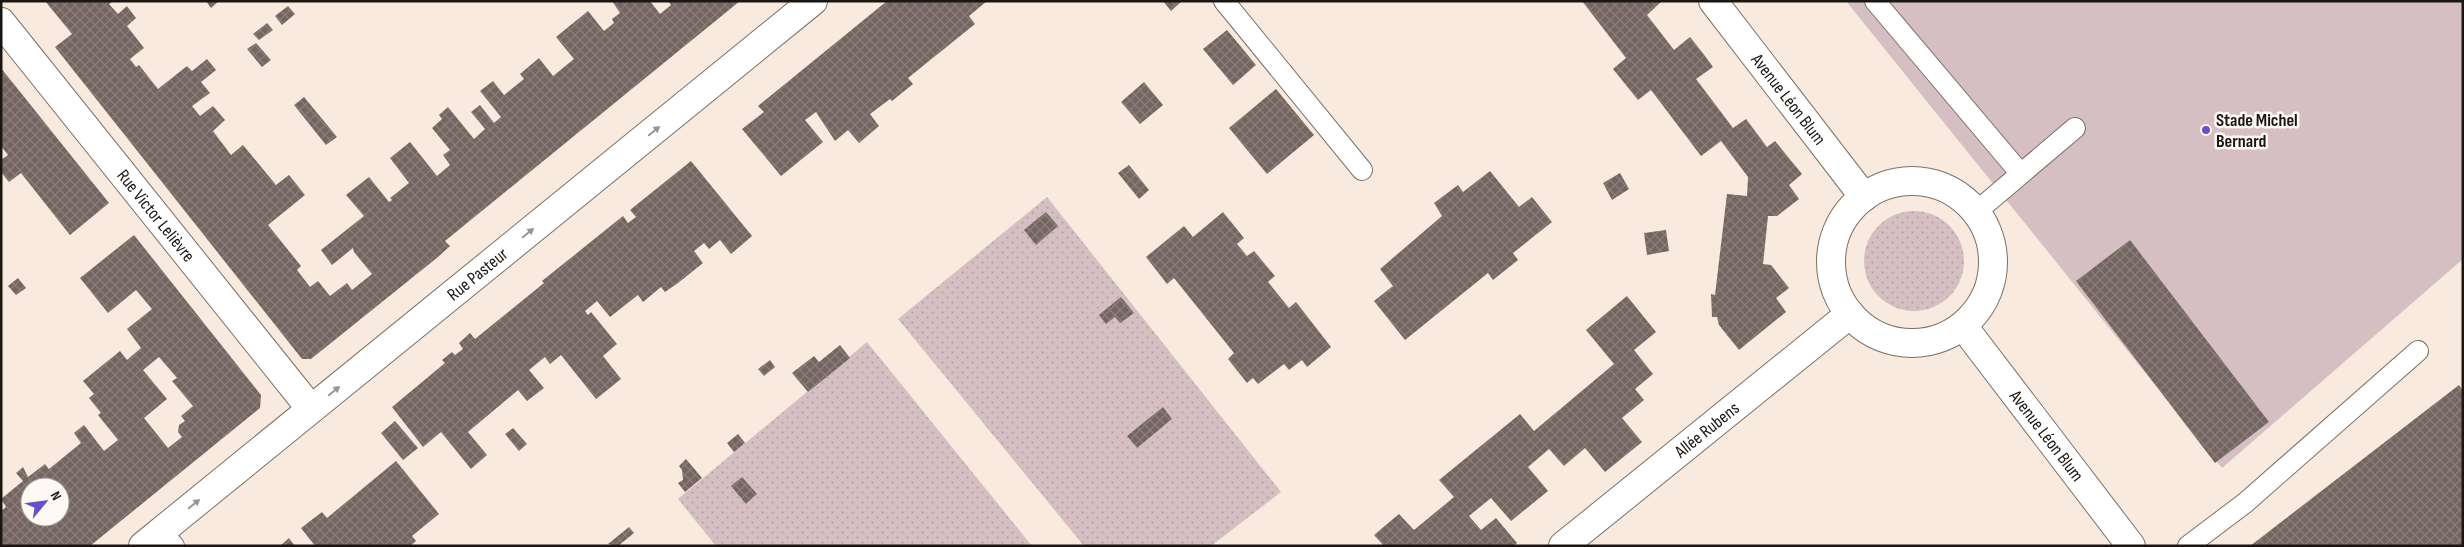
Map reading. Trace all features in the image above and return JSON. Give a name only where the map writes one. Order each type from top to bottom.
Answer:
[{"type":"street","name":"Rue Pasteur","points":[[159,541],[311,410],[813,1]]},
{"type":"street","name":"Avenue Léon Blum","points":[[1713,1],[1864,197]]},
{"type":"street","name":"Rue Victor Lelièvre","points":[[1,22],[311,410]]},
{"type":"street","points":[[1923,182],[1953,192],[1976,212],[1985,226],[1990,241],[1993,272],[1983,302],[1963,326],[1935,340],[1904,343],[1874,333],[1850,314],[1841,300],[1835,285],[1832,269],[1832,252],[1842,221],[1864,197],[1891,184],[1923,182]]},
{"type":"street","name":"Allée Rubens","points":[[1563,546],[1850,314]]},
{"type":"street","name":"Avenue Léon Blum","points":[[1963,326],[2130,546]]},
{"type":"lane","points":[[1224,1],[1362,170]]},
{"type":"lane","points":[[1875,1],[2021,174]]},
{"type":"lane","points":[[1976,212],[2075,128]]},
{"type":"lane","points":[[2188,546],[2245,503],[2418,351]]},
{"type":"shaded area","name":"Stade Michel Bernard","points":[[1846,1],[2463,1],[2463,259],[2222,468]]},
{"type":"shaded area","points":[[1047,197],[1281,492],[1211,546],[1084,546],[898,319]]},
{"type":"shaded area","points":[[1914,211],[1924,212],[1942,219],[1956,233],[1963,251],[1963,271],[1956,289],[1942,303],[1924,310],[1914,311],[1904,310],[1886,303],[1872,289],[1865,271],[1864,261],[1865,251],[1872,233],[1886,219],[1904,212]]},
{"type":"shaded area","points":[[867,342],[1032,546],[716,546],[678,499]]},
{"type":"building","points":[[45,1],[113,1],[109,4],[118,14],[127,6],[136,18],[127,26],[144,48],[130,59],[136,67],[139,65],[158,89],[187,66],[192,71],[207,59],[216,70],[201,82],[210,93],[192,106],[200,116],[213,106],[225,120],[213,131],[231,155],[243,145],[276,185],[289,175],[305,195],[268,225],[301,266],[297,270],[310,287],[318,281],[330,296],[347,283],[352,290],[372,274],[354,252],[353,248],[332,265],[321,250],[364,216],[346,195],[369,177],[389,202],[392,200],[390,198],[409,183],[390,158],[410,142],[437,176],[450,165],[443,155],[450,150],[432,128],[442,119],[439,115],[448,107],[474,139],[485,129],[471,112],[480,105],[494,123],[501,117],[480,91],[493,81],[504,95],[524,79],[520,74],[539,58],[553,76],[574,59],[556,37],[588,11],[604,31],[614,23],[612,19],[620,13],[612,1],[650,1],[660,14],[671,5],[668,1],[740,1],[445,241],[450,246],[438,257],[311,359],[302,359],[55,47],[72,34]]},
{"type":"building","points":[[206,1],[219,1],[211,8]]},
{"type":"building","points":[[887,1],[987,1],[969,16],[975,24],[908,78],[913,84],[892,101],[890,99],[870,114],[879,126],[859,143],[848,130],[835,141],[816,112],[805,120],[823,142],[781,176],[742,129],[764,112],[758,106]]},
{"type":"building","points":[[1163,1],[1182,1],[1171,11]]},
{"type":"building","points":[[1582,1],[1662,1],[1647,15],[1674,50],[1690,37],[1702,52],[1713,67],[1696,79],[1733,128],[1746,119],[1767,147],[1775,141],[1802,174],[1789,185],[1799,199],[1777,216],[1768,216],[1763,264],[1771,265],[1789,288],[1776,298],[1786,312],[1739,350],[1719,325],[1717,317],[1712,317],[1711,294],[1715,295],[1727,194],[1747,196],[1748,177],[1721,141],[1701,156],[1651,90],[1638,100],[1613,69],[1626,58]]},
{"type":"building","points":[[288,6],[295,14],[282,25],[275,16]]},
{"type":"building","points":[[267,23],[273,30],[259,40],[253,34]]},
{"type":"building","points":[[1227,30],[1256,65],[1233,85],[1203,49]]},
{"type":"building","points":[[256,43],[271,60],[262,67],[247,49]]},
{"type":"building","points":[[1,68],[109,203],[70,235],[21,173],[9,182],[1,172],[1,160],[8,155],[1,146]]},
{"type":"building","points":[[1144,82],[1163,105],[1140,124],[1121,102]]},
{"type":"building","points":[[1276,89],[1314,135],[1267,174],[1229,128]]},
{"type":"building","points":[[304,97],[337,137],[326,145],[294,105]]},
{"type":"building","points":[[691,161],[752,236],[731,254],[720,240],[709,249],[704,243],[694,251],[703,263],[678,283],[665,292],[661,287],[643,302],[638,295],[610,317],[597,301],[585,311],[588,315],[591,312],[617,344],[603,356],[621,379],[596,399],[561,355],[550,364],[545,357],[529,370],[544,388],[527,401],[518,390],[468,432],[487,455],[471,469],[441,432],[423,447],[392,407],[445,363],[442,360],[452,352],[455,355],[463,349],[459,343],[470,333],[475,339],[544,283],[542,281],[623,216],[628,223],[636,217],[630,210]]},
{"type":"building","points":[[1129,165],[1149,190],[1139,199],[1118,173]]},
{"type":"building","points":[[1490,171],[1519,207],[1532,197],[1552,222],[1513,253],[1518,260],[1493,280],[1488,273],[1405,340],[1374,301],[1393,286],[1380,269],[1442,216],[1434,203],[1458,185],[1463,192]]},
{"type":"building","points":[[1620,173],[1629,189],[1612,200],[1603,183]]},
{"type":"building","points":[[1046,212],[1058,226],[1036,245],[1024,230]]},
{"type":"building","points":[[1223,212],[1244,238],[1237,244],[1247,256],[1254,251],[1275,276],[1268,282],[1289,308],[1296,302],[1331,347],[1307,367],[1302,360],[1289,370],[1284,364],[1258,384],[1253,378],[1247,383],[1228,359],[1234,353],[1174,278],[1167,284],[1146,257],[1184,226],[1193,237]]},
{"type":"building","points":[[1666,230],[1669,251],[1647,255],[1644,233]]},
{"type":"building","points":[[134,235],[261,395],[260,408],[90,546],[1,546],[1,511],[6,507],[1,499],[20,483],[20,527],[70,527],[70,477],[28,477],[45,464],[49,469],[81,443],[74,433],[84,425],[104,451],[118,440],[98,415],[101,413],[89,398],[94,394],[83,381],[120,351],[127,360],[141,348],[127,329],[152,309],[136,290],[108,313],[80,278]],"holes":[[[159,357],[177,378],[172,381],[193,406],[181,416],[185,421],[179,425],[178,432],[182,437],[168,448],[144,418],[167,399],[143,370]]]},
{"type":"building","points":[[2130,240],[2269,422],[2215,463],[2076,281]]},
{"type":"building","points":[[18,278],[26,288],[16,295],[8,286]]},
{"type":"building","points":[[1627,296],[1656,332],[1634,350],[1653,374],[1635,389],[1644,400],[1622,418],[1642,442],[1605,472],[1585,448],[1564,466],[1549,449],[1528,467],[1548,491],[1511,521],[1491,498],[1469,516],[1481,530],[1496,518],[1517,543],[1514,546],[1384,546],[1374,535],[1399,514],[1414,530],[1454,497],[1439,480],[1520,414],[1534,431],[1614,364],[1586,330]]},
{"type":"building","points":[[1121,297],[1134,313],[1120,323],[1115,317],[1106,324],[1099,315]]},
{"type":"building","points":[[840,345],[850,358],[808,392],[792,373],[814,356],[819,362]]},
{"type":"building","points":[[770,360],[775,367],[764,376],[758,369]]},
{"type":"building","points":[[2459,385],[2463,391],[2463,546],[2250,546]]},
{"type":"building","points":[[1163,407],[1172,419],[1137,448],[1127,436]]},
{"type":"building","points":[[395,421],[418,448],[403,460],[381,433]]},
{"type":"building","points":[[513,428],[527,444],[519,451],[505,434]]},
{"type":"building","points":[[738,434],[745,443],[734,452],[727,443]]},
{"type":"building","points":[[686,459],[702,478],[685,492],[678,483],[683,480],[682,470],[679,466]]},
{"type":"building","points":[[396,461],[439,514],[412,536],[416,541],[410,546],[315,546],[301,528],[322,512],[327,518]]},
{"type":"building","points":[[23,467],[28,477],[20,478],[16,473]]},
{"type":"building","points":[[742,477],[757,494],[746,504],[731,486]]},
{"type":"building","points":[[629,527],[634,533],[618,546],[608,544]]},
{"type":"building","points":[[289,538],[295,546],[280,546]]},
{"type":"place","name":"Stade Michel Bernard","points":[[2206,130]]}]
